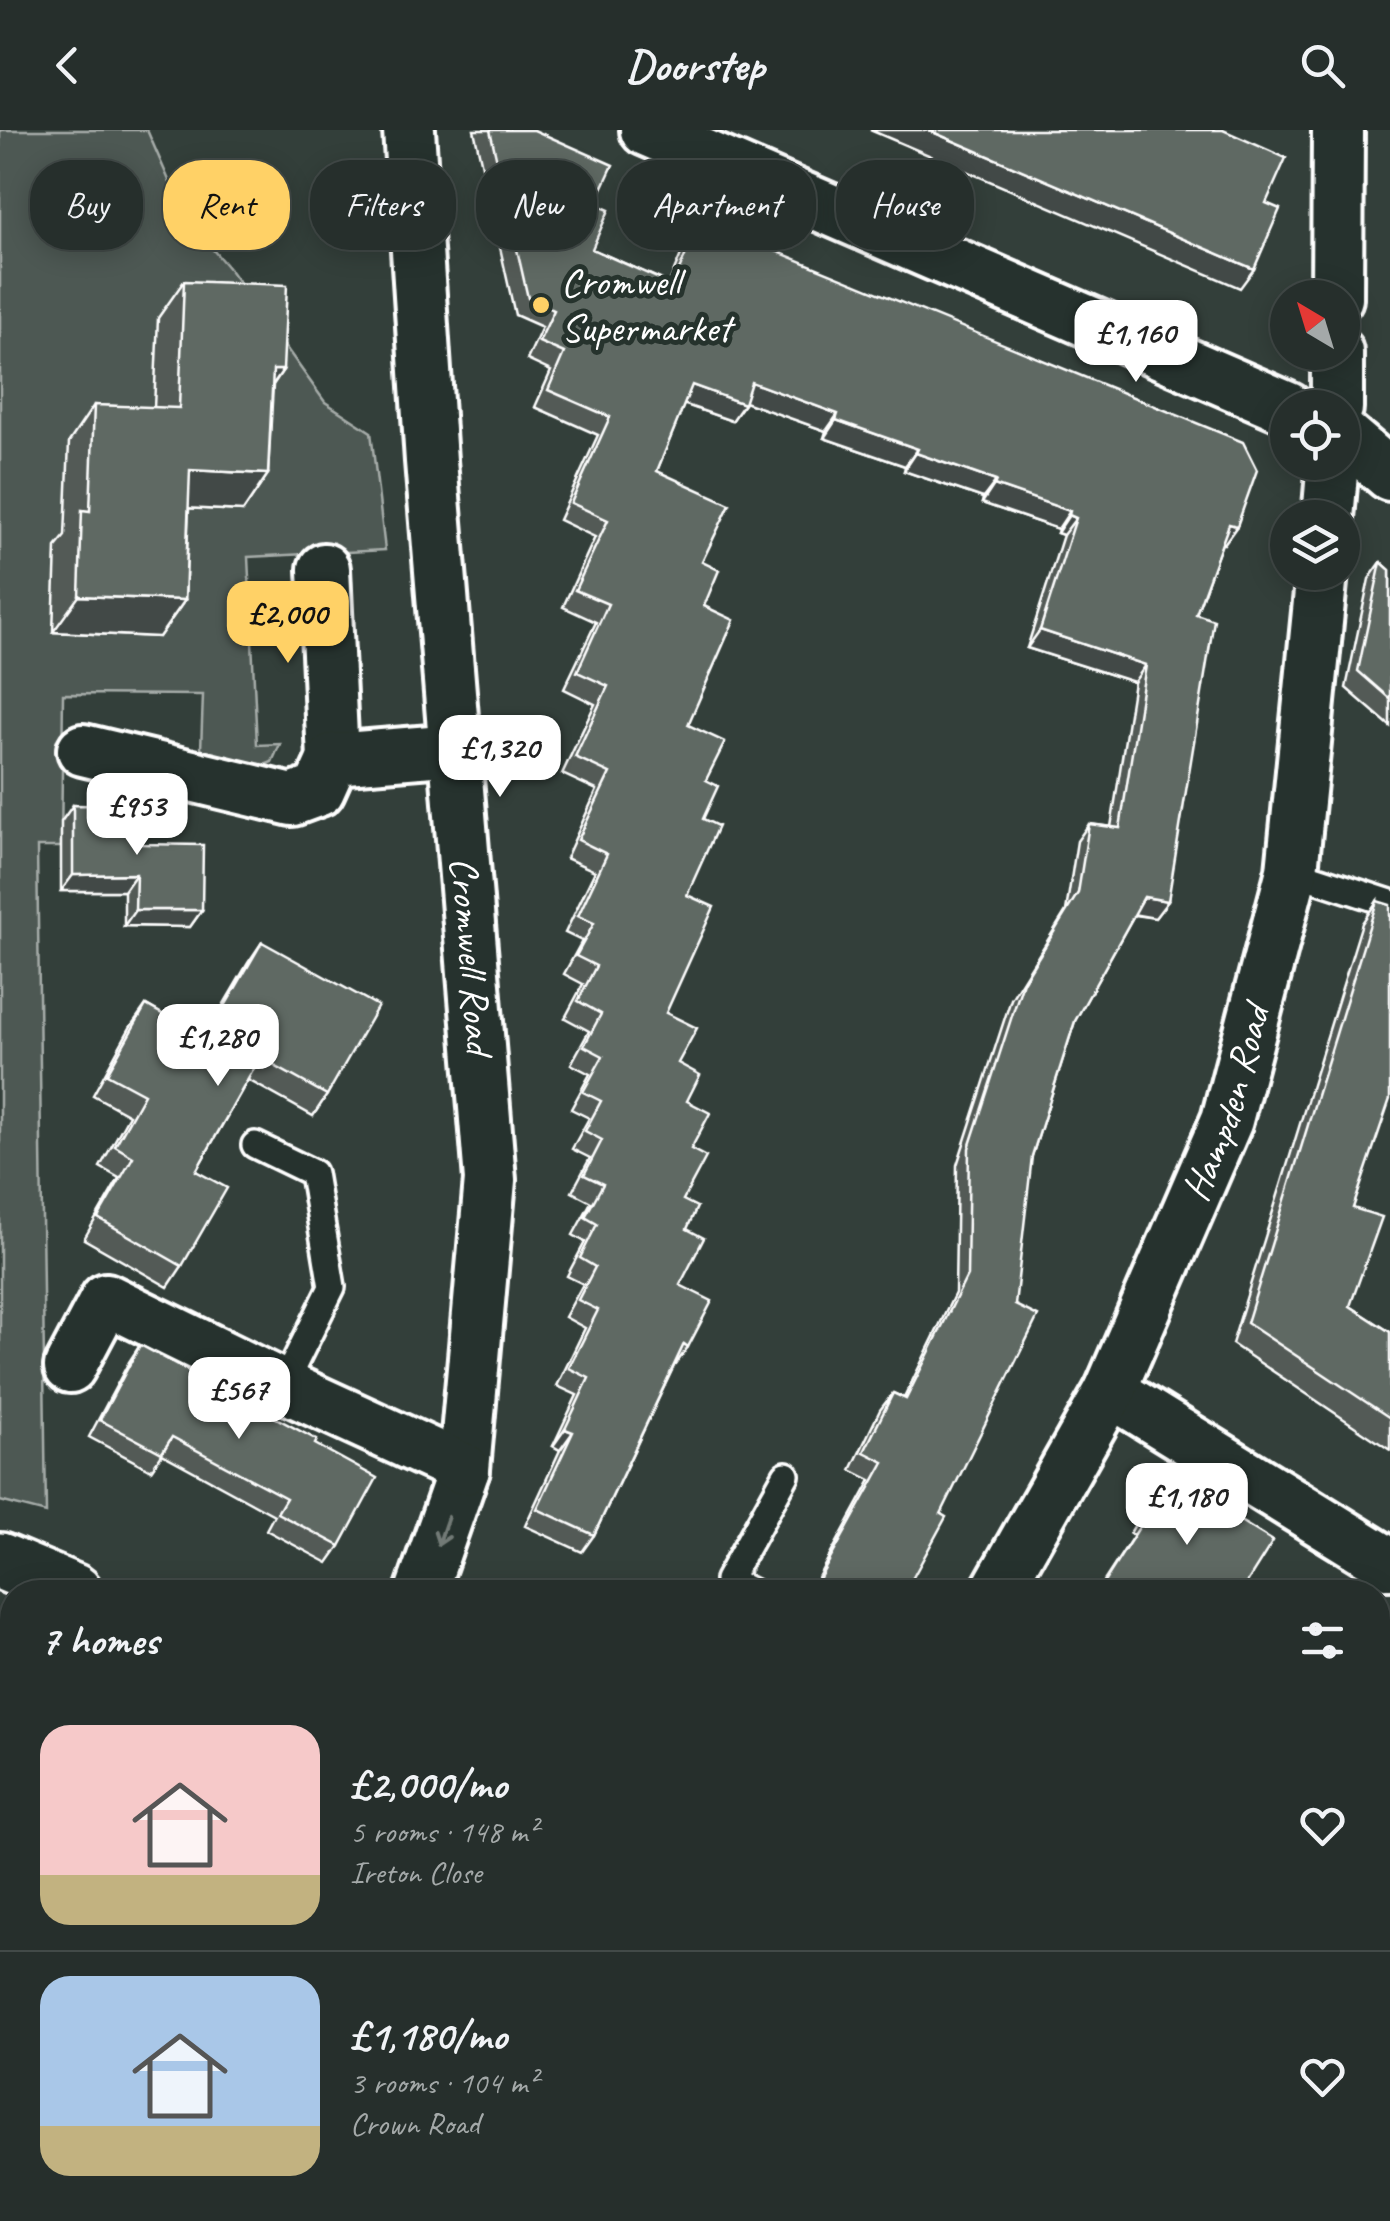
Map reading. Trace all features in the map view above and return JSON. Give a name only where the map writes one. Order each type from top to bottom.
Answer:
[{"type":"main road","points":[[0,1561],[45,1580]]},
{"type":"street","name":"Cromwell Road","points":[[409,130],[490,1180],[464,1469],[425,1580]]},
{"type":"street","points":[[646,130],[1270,400]]},
{"type":"street","points":[[1338,130],[1338,280]]},
{"type":"street","points":[[1360,449],[1390,475]]},
{"type":"street","points":[[84,750],[292,800],[319,790],[333,759],[324,569]]},
{"type":"street","name":"Hampden Road","points":[[1003,1580],[1110,1390],[1227,1120],[1292,871],[1320,590]]},
{"type":"street","points":[[333,759],[456,749]]},
{"type":"street","points":[[70,1367],[106,1299],[464,1469]]},
{"type":"street","points":[[1110,1390],[1390,1564]]},
{"type":"lane","points":[[1292,871],[1390,903]]},
{"type":"lane","points":[[255,1145],[313,1173],[332,1288],[283,1386]]},
{"type":"lane","points":[[728,1580],[786,1476]]},
{"type":"shaded area","points":[[0,130],[147,130],[163,167],[163,250],[213,250],[325,402],[371,432],[385,550],[248,557],[257,745],[280,744],[272,762],[243,768],[201,750],[203,695],[63,694],[61,847],[37,847],[46,1513],[0,1501]]},
{"type":"building","points":[[490,130],[534,130],[613,165],[597,200],[597,160],[497,160]]},
{"type":"building","points":[[928,130],[1223,130],[1286,158],[1266,203],[1280,209],[1254,269]]},
{"type":"building","points":[[597,205],[609,210],[597,238]]},
{"type":"building","points":[[517,250],[594,250],[673,285],[688,250],[773,250],[1243,442],[1257,470],[1237,526],[1229,524],[1196,614],[1214,620],[1168,901],[1144,897],[1075,1021],[1032,1156],[1015,1305],[1038,1316],[941,1514],[946,1517],[912,1580],[819,1580],[884,1462],[864,1452],[893,1393],[906,1399],[967,1276],[969,1148],[1023,982],[1078,893],[1089,824],[1120,828],[1146,665],[1040,630],[1076,518],[1069,515],[1070,511],[994,485],[996,481],[836,420],[838,414],[751,382],[744,404],[692,385],[657,471],[730,504],[702,562],[719,570],[704,606],[734,620],[688,725],[725,742],[706,780],[718,786],[703,819],[718,826],[687,895],[714,907],[666,1013],[697,1028],[678,1063],[700,1075],[687,1101],[710,1113],[691,1149],[706,1157],[683,1200],[697,1207],[687,1229],[704,1238],[680,1285],[712,1301],[688,1347],[684,1344],[594,1535],[537,1509],[573,1432],[565,1429],[589,1378],[569,1368],[598,1310],[578,1300],[595,1267],[580,1258],[597,1224],[585,1217],[603,1184],[584,1175],[602,1140],[585,1131],[601,1101],[583,1092],[603,1056],[584,1046],[601,1014],[578,1001],[596,966],[576,956],[594,923],[578,916],[607,854],[578,840],[610,773],[575,757],[608,686],[577,672],[608,604],[575,590],[608,520],[571,503],[610,417],[548,390],[564,353],[539,342],[554,310],[528,298]]},
{"type":"building","points":[[184,281],[287,285],[283,370],[273,370],[268,474],[190,470],[185,600],[79,596],[82,510],[90,511],[94,405],[179,408]]},
{"type":"building","points":[[1381,562],[1390,570],[1390,699],[1358,671]]},
{"type":"building","points":[[73,805],[142,806],[141,844],[203,845],[202,910],[135,910],[136,874],[73,875]]},
{"type":"building","points":[[1377,901],[1390,905],[1390,1099],[1353,1208],[1382,1217],[1350,1306],[1390,1332],[1390,1418],[1247,1323]]},
{"type":"building","points":[[262,942],[378,1006],[327,1095],[260,1058],[196,1171],[227,1188],[182,1266],[98,1218],[133,1157],[115,1146],[144,1094],[107,1074],[146,1005],[206,1039]]},
{"type":"building","points":[[140,1345],[317,1440],[315,1444],[377,1478],[340,1546],[277,1513],[286,1498],[172,1437],[162,1453],[100,1420]]},
{"type":"building","points":[[1165,1475],[1273,1541],[1249,1580],[1106,1580],[1145,1518],[1141,1516]]},
{"type":"place","name":"Cromwell Supermarket","points":[[541,305]]}]
